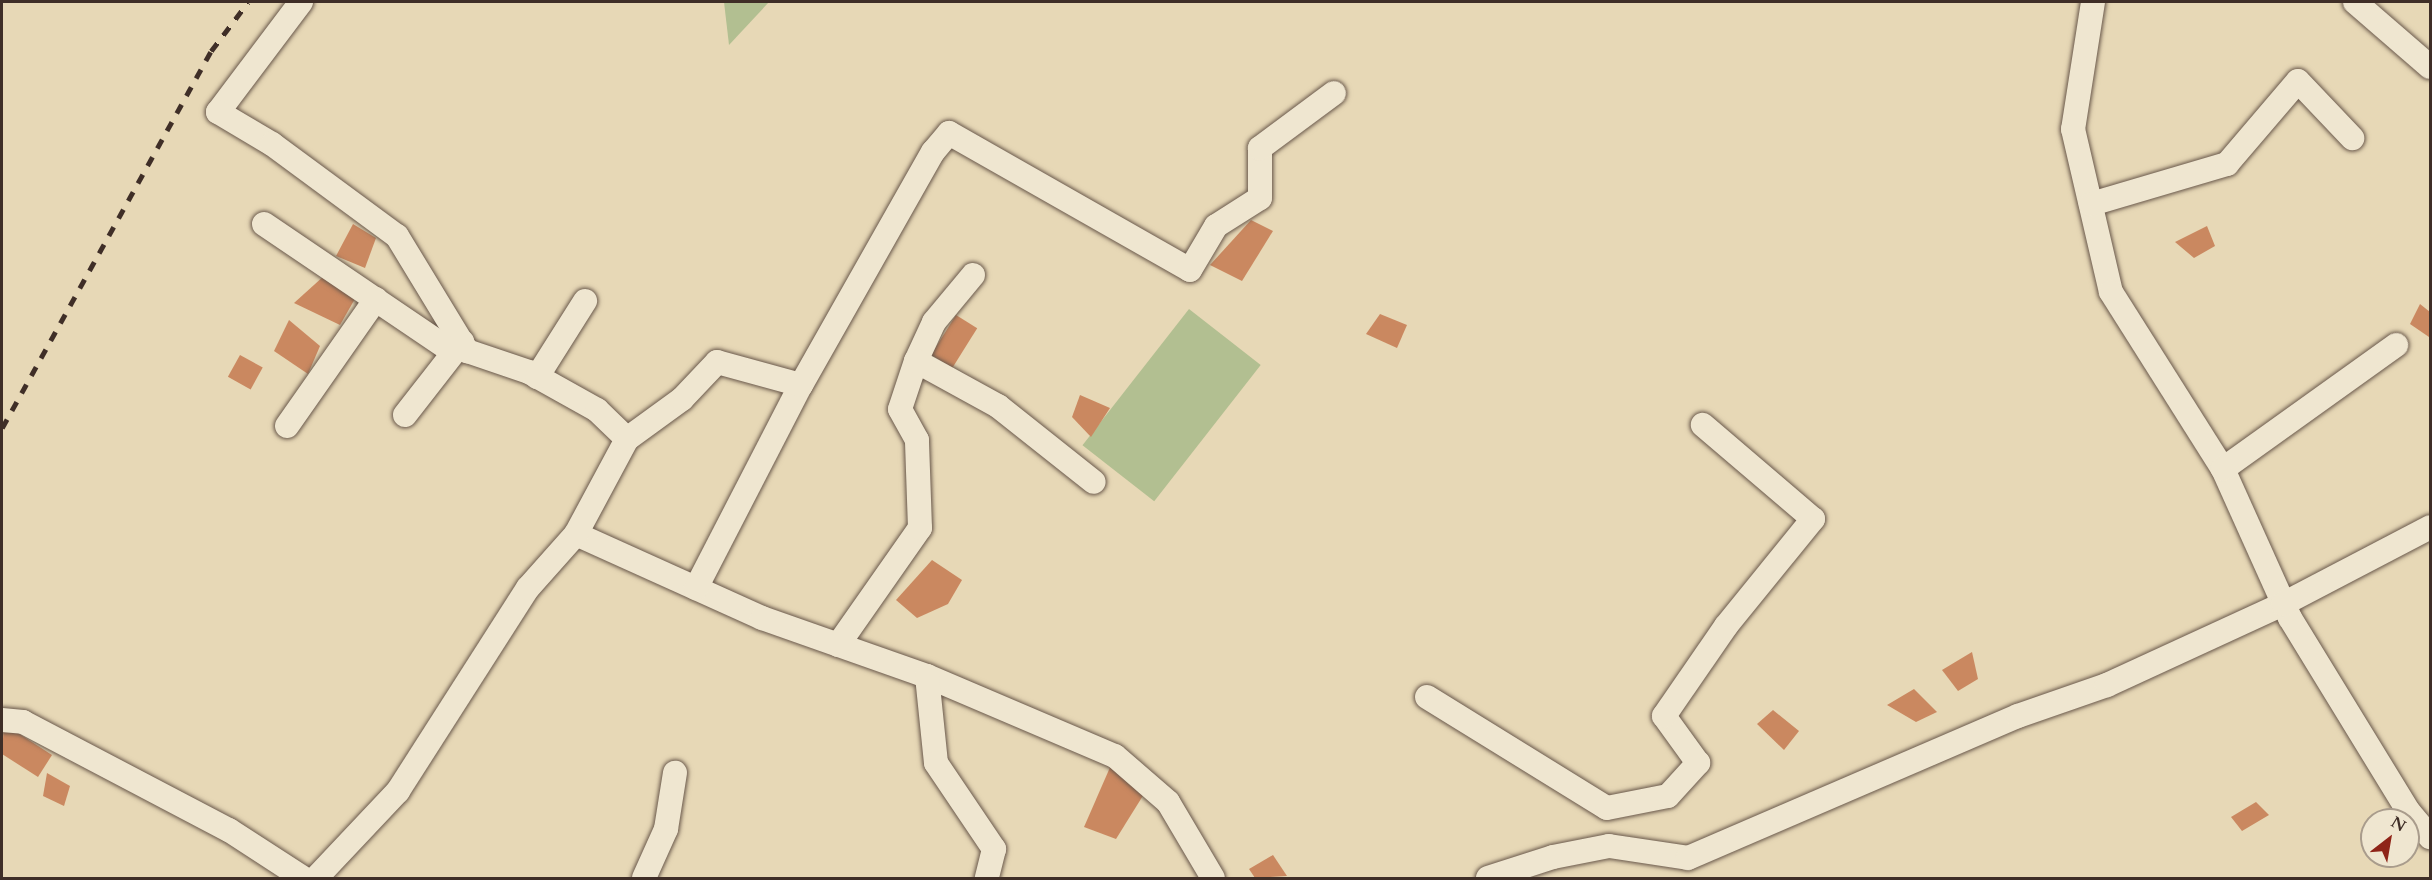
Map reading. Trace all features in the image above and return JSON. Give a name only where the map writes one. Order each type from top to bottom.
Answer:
[{"type":"street","points":[[301,2],[218,112],[272,144],[397,236],[457,347]]},
{"type":"street","points":[[2093,2],[2073,129],[2111,292],[2223,469],[2283,604],[2409,812],[2430,837]]},
{"type":"street","points":[[2355,2],[2430,67]]},
{"type":"street","points":[[2091,204],[2227,164],[2298,81],[2352,138]]},
{"type":"street","points":[[696,588],[801,385],[933,152],[949,133],[1190,270],[1216,226],[1260,198],[1260,148],[1334,93]]},
{"type":"street","points":[[264,224],[376,299],[457,347],[537,377],[597,410],[627,439]]},
{"type":"street","points":[[838,645],[920,528],[917,440],[900,410],[916,361],[934,322],[973,275]]},
{"type":"street","points":[[287,426],[376,299]]},
{"type":"street","points":[[537,377],[585,301]]},
{"type":"street","points":[[2223,469],[2396,345]]},
{"type":"street","points":[[405,415],[457,347]]},
{"type":"street","points":[[916,361],[998,406],[1094,482]]},
{"type":"street","points":[[316,879],[398,791],[528,588],[576,534],[627,439],[682,399],[717,362],[801,385]]},
{"type":"street","points":[[1427,697],[1607,808],[1668,796],[1698,763],[1664,716],[1726,626],[1813,519],[1703,425]]},
{"type":"street","points":[[1488,879],[1553,857],[1609,846],[1688,858],[2018,716],[2107,685],[2283,604],[2430,527]]},
{"type":"street","points":[[576,534],[762,618],[927,676],[1115,756],[1168,802],[1213,879]]},
{"type":"street","points":[[927,676],[936,763],[994,849],[987,879]]},
{"type":"street","points":[[2,720],[23,722],[218,825],[303,879]]},
{"type":"street","points":[[644,879],[666,829],[675,773]]},
{"type":"street","points":[[1688,879],[1704,851]]},
{"type":"green space","points":[[724,2],[769,2],[729,45]]},
{"type":"green space","points":[[1189,309],[1261,365],[1154,501],[1082,445]]},
{"type":"building","points":[[1251,220],[1273,231],[1242,281],[1210,265]]},
{"type":"building","points":[[353,224],[376,238],[365,268],[336,256]]},
{"type":"building","points":[[2207,226],[2215,246],[2194,258],[2175,242]]},
{"type":"building","points":[[325,275],[356,297],[340,325],[294,303]]},
{"type":"building","points":[[2420,304],[2430,312],[2429,337],[2410,324]]},
{"type":"building","points":[[1380,314],[1407,325],[1397,348],[1366,334]]},
{"type":"building","points":[[956,315],[977,328],[952,368],[931,355]]},
{"type":"building","points":[[289,320],[320,346],[308,374],[274,351]]},
{"type":"building","points":[[240,355],[263,368],[251,389],[228,377]]},
{"type":"building","points":[[1080,395],[1110,408],[1091,437],[1072,417]]},
{"type":"building","points":[[932,560],[962,580],[948,604],[917,618],[896,600]]},
{"type":"building","points":[[1972,652],[1978,679],[1958,691],[1942,670]]},
{"type":"building","points":[[1914,689],[1937,712],[1916,722],[1887,705]]},
{"type":"building","points":[[1773,710],[1799,731],[1784,750],[1757,724]]},
{"type":"building","points":[[4,724],[52,755],[38,777],[2,754]]},
{"type":"building","points":[[1115,756],[1149,786],[1116,839],[1084,827]]},
{"type":"building","points":[[47,773],[70,786],[64,806],[43,796]]},
{"type":"building","points":[[2256,802],[2269,815],[2242,831],[2231,817]]},
{"type":"building","points":[[1273,855],[1287,876],[1255,878],[1249,869]]},
{"type":"railway","points":[[2,428],[211,51],[248,2]]}]
